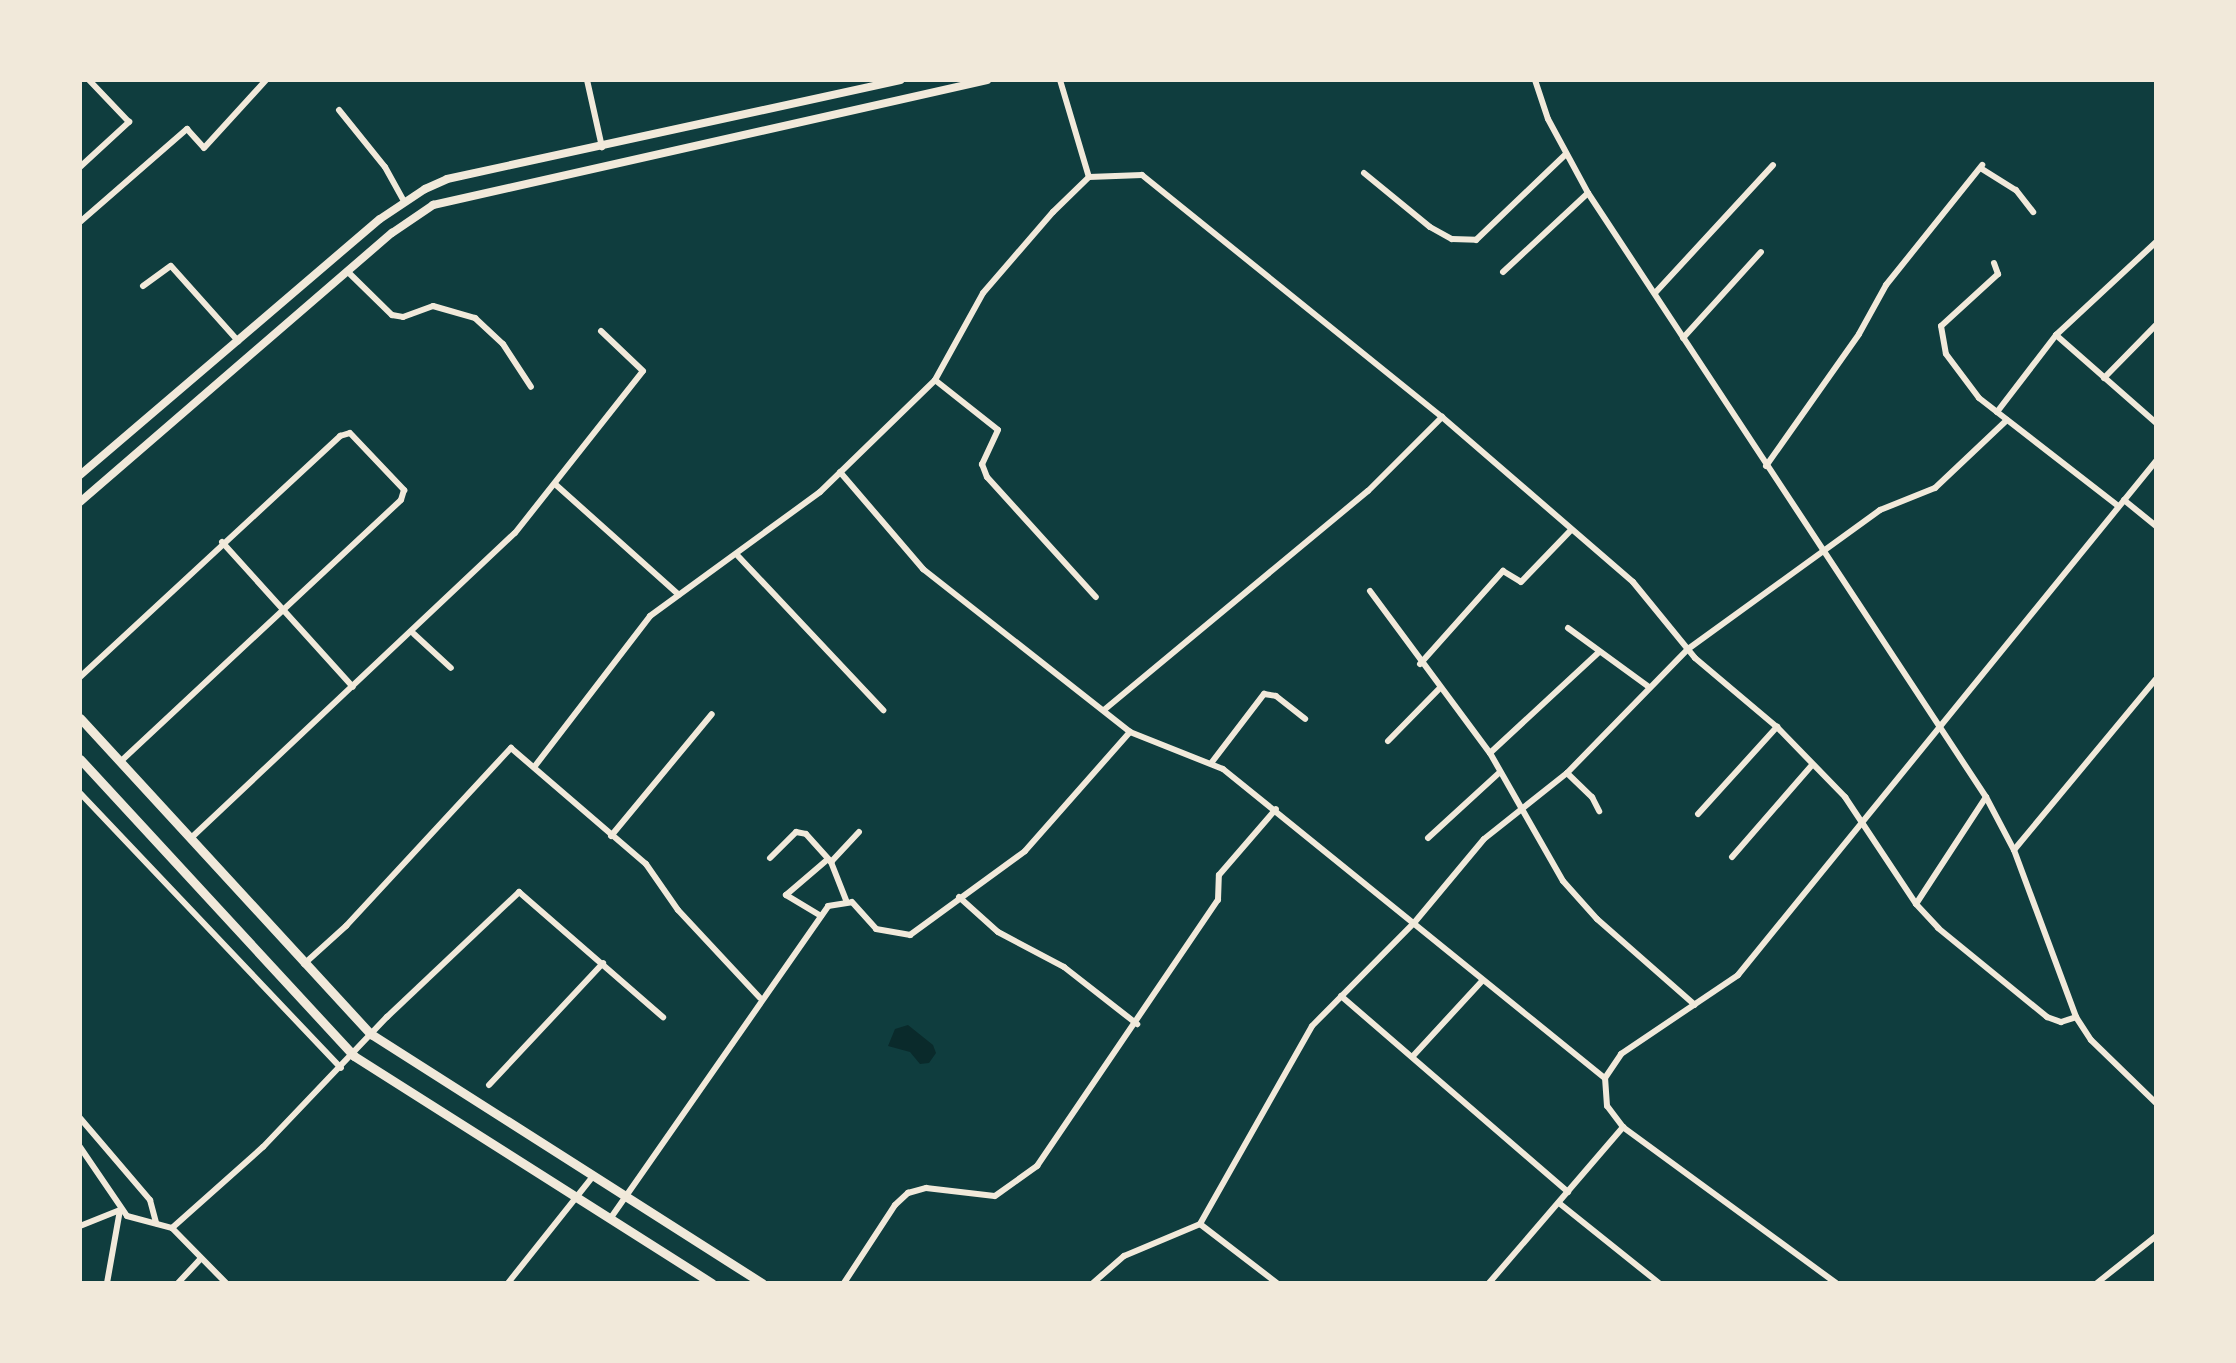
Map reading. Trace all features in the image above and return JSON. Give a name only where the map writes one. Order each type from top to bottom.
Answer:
[{"type":"main road","points":[[80,475],[404,201],[447,179],[900,80]]},
{"type":"main road","points":[[80,502],[411,219],[456,197],[987,80]]},
{"type":"main road","points":[[80,718],[371,1034],[762,1283]]},
{"type":"main road","points":[[80,759],[354,1056],[712,1283]]},
{"type":"street","points":[[80,167],[129,122],[89,80]]},
{"type":"street","points":[[80,222],[187,129],[204,148],[266,80]]},
{"type":"street","points":[[587,80],[602,147]]},
{"type":"street","points":[[1060,80],[1089,177]]},
{"type":"street","points":[[1535,80],[1565,155],[1588,193],[1819,550],[1986,797],[2014,850],[2076,1017],[2091,1040],[2156,1103]]},
{"type":"street","points":[[339,110],[385,167],[404,201]]},
{"type":"street","points":[[1364,173],[1430,227],[1452,239],[1476,240],[1565,155]]},
{"type":"street","points":[[1655,293],[1773,165]]},
{"type":"street","points":[[1766,466],[1859,334],[1886,285],[1982,167],[2016,190],[2033,212]]},
{"type":"street","points":[[535,766],[629,639],[679,595],[738,556],[840,472],[935,380],[983,293],[1089,177],[1142,175],[1442,417],[1633,582],[1688,649],[1777,727],[1865,820],[1916,904],[2047,1017],[2061,1022],[2076,1017]]},
{"type":"street","points":[[1503,272],[1588,193]]},
{"type":"street","points":[[80,207],[87,216]]},
{"type":"street","points":[[1997,412],[2056,335],[2156,242]]},
{"type":"street","points":[[1683,338],[1761,252]]},
{"type":"street","points":[[1994,263],[1998,274],[1941,326],[1940,335],[1957,372],[2007,420],[2156,526]]},
{"type":"street","points":[[143,286],[171,266],[238,341]]},
{"type":"street","points":[[347,271],[392,315],[403,317],[433,306],[475,318],[503,344],[531,387]]},
{"type":"street","points":[[2104,378],[2156,325]]},
{"type":"street","points":[[189,839],[414,634],[515,533],[555,484],[634,385],[642,365],[601,331]]},
{"type":"street","points":[[2056,335],[2156,423]]},
{"type":"street","points":[[935,380],[998,430],[982,464],[987,477],[1096,597]]},
{"type":"street","points":[[1104,710],[1368,491],[1442,417]]},
{"type":"street","points":[[1093,1283],[1131,1252],[1200,1224],[1312,1026],[1414,923],[1484,839],[1519,807],[1567,773],[1688,649],[1819,550],[1891,503],[1929,492],[1964,466],[2007,420]]},
{"type":"street","points":[[80,677],[222,542],[345,434],[350,433],[404,490],[401,500],[120,762]]},
{"type":"street","points":[[1836,1283],[1623,1127],[1607,1106],[1605,1078],[1621,1054],[1738,975],[2156,461]]},
{"type":"street","points":[[840,472],[923,569],[1130,732],[1212,762],[1276,809],[1482,981],[1605,1078]]},
{"type":"street","points":[[555,484],[679,595]]},
{"type":"street","points":[[1420,664],[1503,571],[1521,582],[1571,530]]},
{"type":"street","points":[[222,542],[353,687]]},
{"type":"street","points":[[738,556],[883,710]]},
{"type":"street","points":[[1370,591],[1420,664],[1490,753],[1519,807],[1579,900],[1695,1005]]},
{"type":"street","points":[[1568,628],[1649,687]]},
{"type":"street","points":[[414,634],[451,668]]},
{"type":"street","points":[[1490,753],[1599,652]]},
{"type":"street","points":[[2014,850],[2155,682]]},
{"type":"street","points":[[1388,741],[1439,689]]},
{"type":"street","points":[[1212,762],[1264,694],[1276,696],[1305,719]]},
{"type":"street","points":[[611,836],[712,714]]},
{"type":"street","points":[[1698,814],[1777,727]]},
{"type":"street","points":[[770,858],[796,832],[806,834],[829,860],[846,900],[865,921],[898,936],[910,935],[1025,851],[1130,732]]},
{"type":"street","points":[[304,964],[346,926],[506,749],[535,766],[646,864],[678,910],[760,998]]},
{"type":"street","points":[[1732,857],[1812,765]]},
{"type":"street","points":[[1428,838],[1499,773]]},
{"type":"street","points":[[1567,773],[1588,792],[1599,811]]},
{"type":"street","points":[[80,793],[341,1068]]},
{"type":"street","points":[[1916,904],[1986,797]]},
{"type":"street","points":[[844,1283],[895,1205],[908,1193],[926,1188],[985,1198],[1005,1193],[1026,1177],[1064,1133],[1218,900],[1219,875],[1276,809]]},
{"type":"street","points":[[821,916],[786,895],[859,832]]},
{"type":"street","points":[[172,1228],[354,1056],[371,1034],[519,892],[663,1017]]},
{"type":"street","points":[[959,897],[998,932],[1064,967],[1137,1024]]},
{"type":"street","points":[[610,1219],[622,1195],[828,906],[846,900]]},
{"type":"street","points":[[489,1085],[603,963]]},
{"type":"street","points":[[1413,1056],[1482,981]]},
{"type":"street","points":[[1341,996],[1568,1192]]},
{"type":"street","points":[[80,1118],[150,1200],[156,1223]]},
{"type":"street","points":[[1489,1283],[1623,1127]]},
{"type":"street","points":[[80,1147],[120,1210],[135,1221],[172,1228],[226,1283]]},
{"type":"street","points":[[508,1283],[578,1199],[593,1176]]},
{"type":"street","points":[[1559,1203],[1659,1283]]},
{"type":"street","points":[[80,1226],[120,1210]]},
{"type":"street","points":[[107,1283],[120,1210]]},
{"type":"street","points":[[1200,1224],[1277,1283]]},
{"type":"street","points":[[2097,1283],[2156,1236]]},
{"type":"street","points":[[178,1283],[200,1259]]},
{"type":"water","points":[[908,1025],[933,1045],[936,1053],[929,1063],[920,1064],[910,1052],[888,1046],[895,1029]]}]
